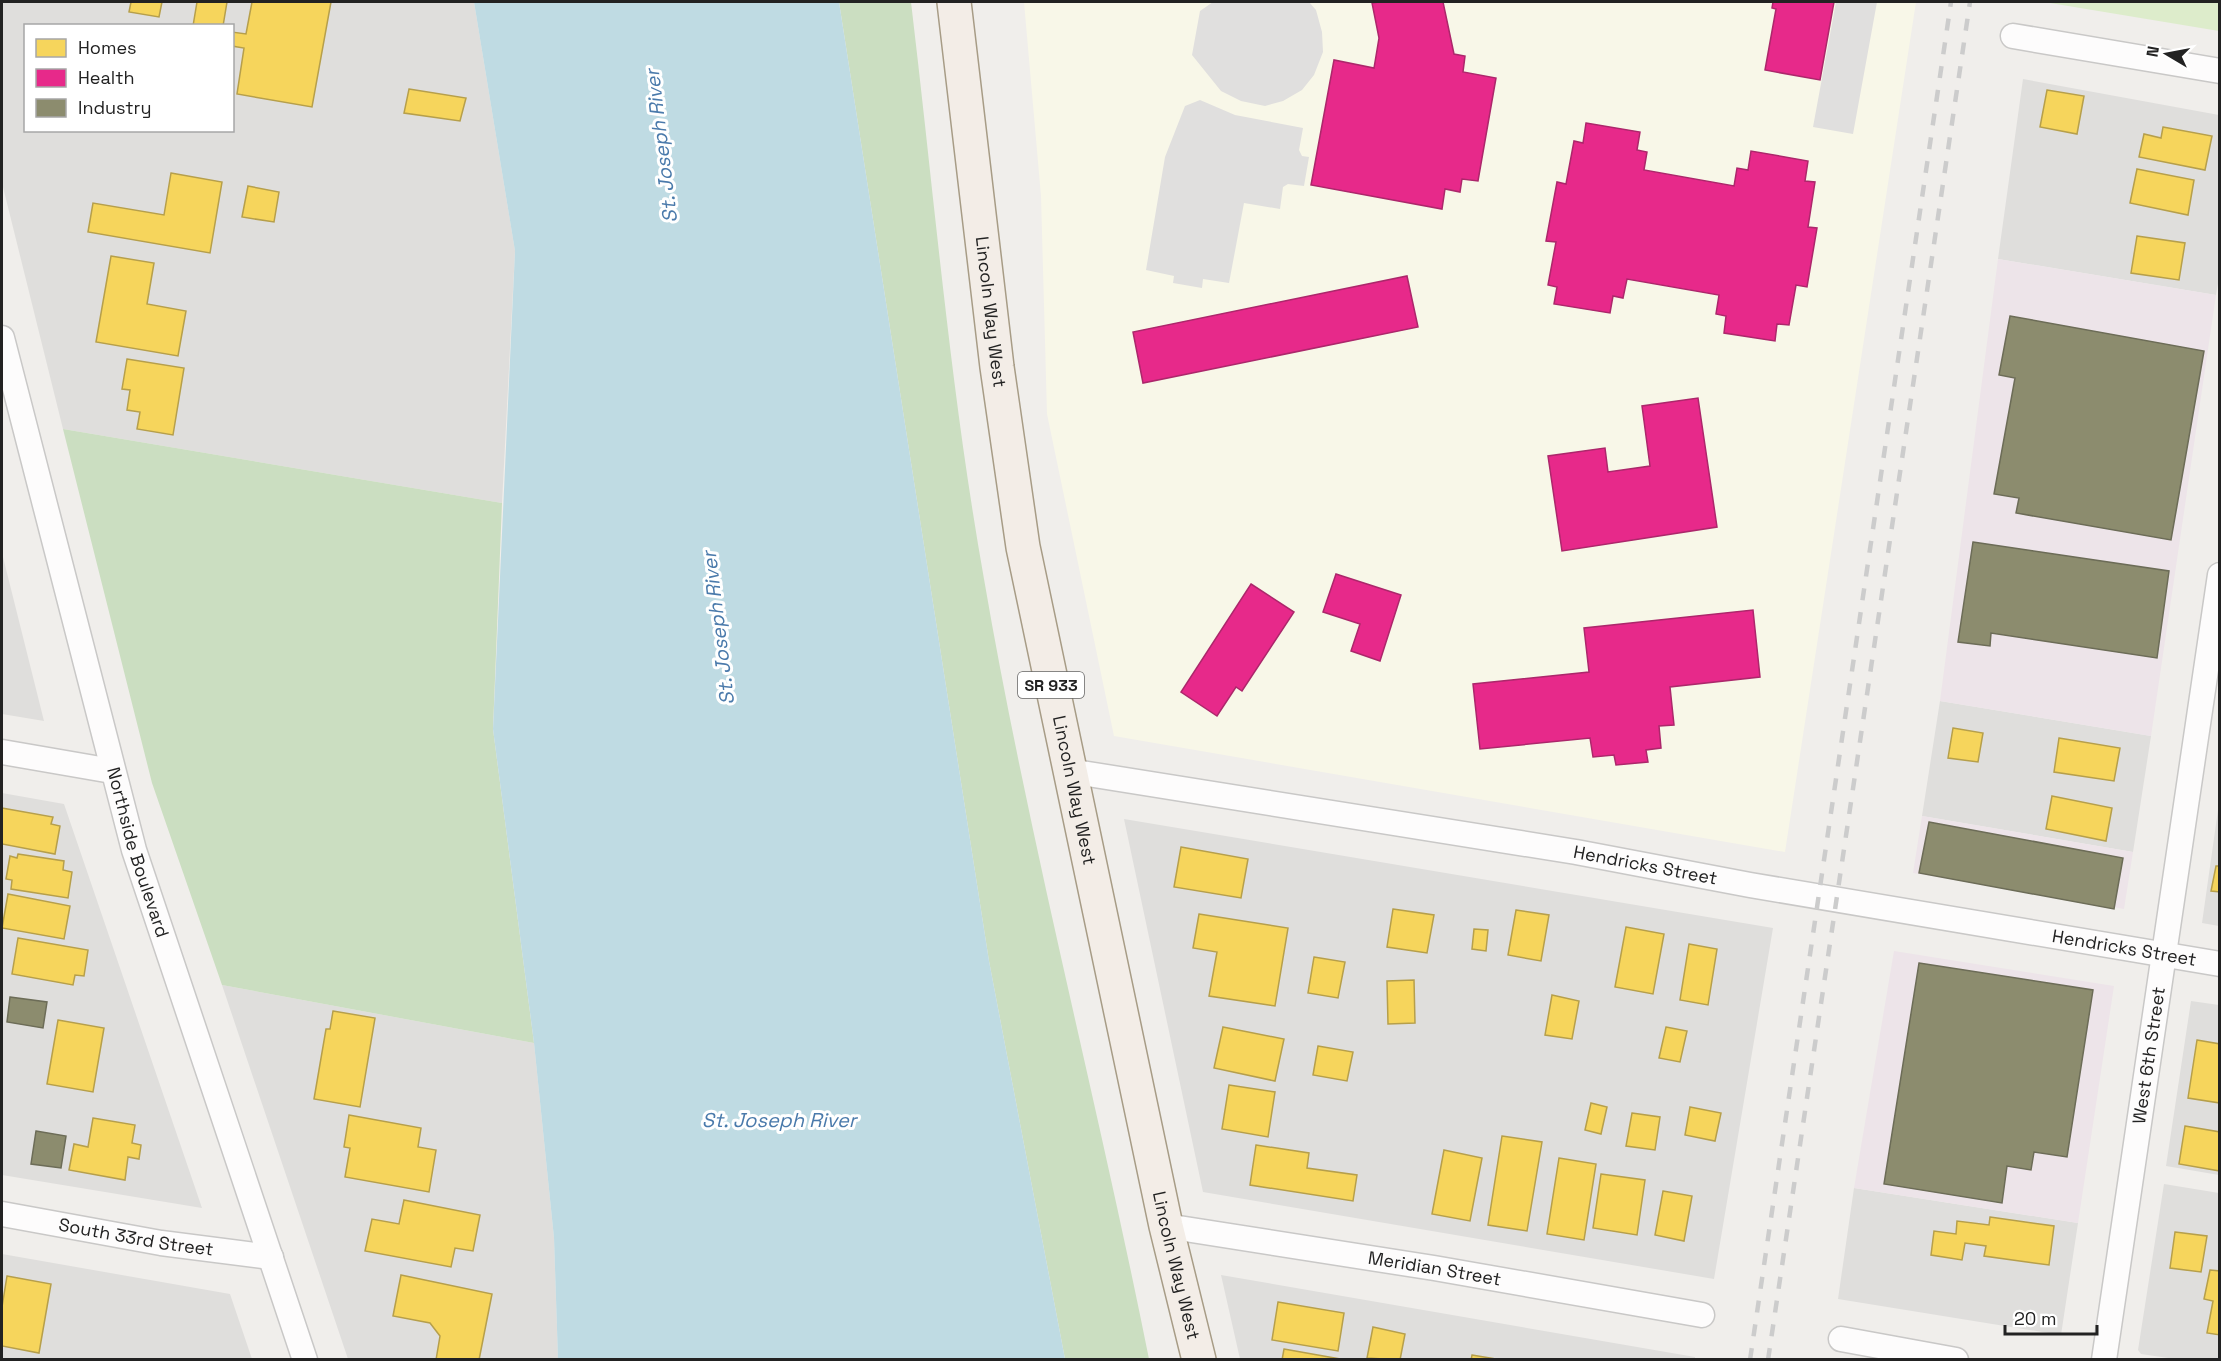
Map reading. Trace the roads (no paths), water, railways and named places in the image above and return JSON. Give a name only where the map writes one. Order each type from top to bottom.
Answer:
[{"type":"main road","name":"Lincoln Way West","points":[[954,2],[1008,453],[1023,547],[1166,1226],[1199,1359]]},
{"type":"street","points":[[2013,36],[2220,71]]},
{"type":"street","name":"Northside Boulevard","points":[[2,339],[134,850],[305,1359]]},
{"type":"street","name":"West 6th Street","points":[[2104,1359],[2220,575]]},
{"type":"street","points":[[2,752],[112,771]]},
{"type":"street","name":"Hendricks Street","points":[[1069,771],[1576,852],[1750,885],[2220,964]]},
{"type":"street","name":"South 33rd Street","points":[[2,1214],[160,1243],[271,1257]]},
{"type":"street","name":"Meridian Street","points":[[1166,1226],[1434,1268],[1702,1315]]},
{"type":"street","points":[[1841,1340],[1956,1359]]},
{"type":"water","name":"St. Joseph River","points":[[474,2],[839,2],[989,961],[1065,1359],[558,1359],[554,1238],[534,1043],[493,729],[515,251]]},
{"type":"railway","points":[[1750,1360],[1951,2]]},
{"type":"railway","points":[[1768,1360],[1970,2]]}]
